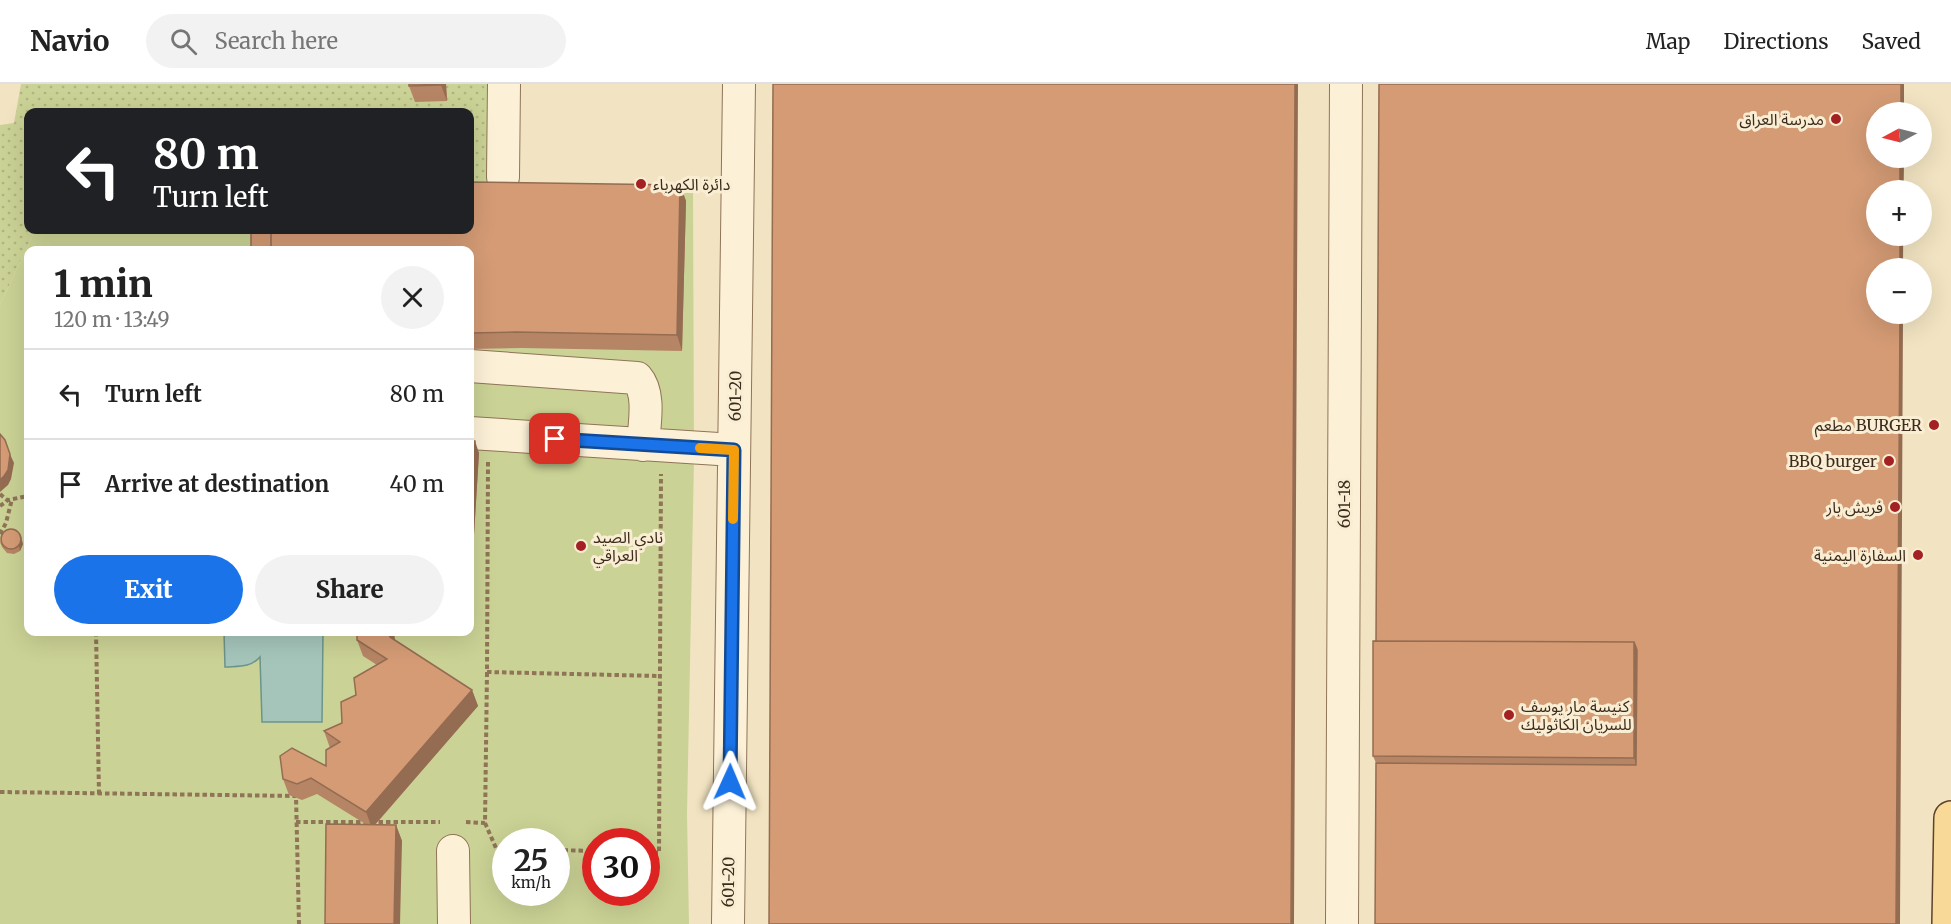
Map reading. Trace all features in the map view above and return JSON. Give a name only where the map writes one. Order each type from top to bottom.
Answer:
[{"type":"main road","points":[[1949,924],[1951,818]]},
{"type":"street","points":[[502,177],[504,84]]},
{"type":"street","name":"601-20","points":[[728,924],[738,84]]},
{"type":"street","name":"601-18","points":[[1342,924],[1346,84]]},
{"type":"street","points":[[474,366],[637,378],[643,385],[652,456]]},
{"type":"street","points":[[479,434],[652,456],[734,450]]},
{"type":"street","points":[[453,851],[454,924]]},
{"type":"path","points":[[479,434],[487,672],[485,823],[492,839]]},
{"type":"path","points":[[652,456],[659,676],[659,828]]},
{"type":"path","points":[[0,494],[10,500]]},
{"type":"path","points":[[0,506],[10,500],[24,497]]},
{"type":"path","points":[[0,534],[6,523],[10,500]]},
{"type":"path","points":[[96,636],[99,794]]},
{"type":"path","points":[[487,672],[659,676]]},
{"type":"path","points":[[0,792],[296,796],[299,924]]},
{"type":"path","points":[[296,822],[442,822]]},
{"type":"path","points":[[464,822],[485,823]]},
{"type":"green space","points":[[21,84],[492,84],[490,193],[474,193],[474,108],[24,108],[24,234],[33,234],[28,246],[24,246],[24,254],[0,305],[0,125],[14,123]]},
{"type":"green space","name":"نادي الصيد العراقي","points":[[474,193],[693,193],[694,460],[687,814],[689,924],[0,924],[0,305],[24,254],[24,636],[474,636],[474,246],[28,246],[33,234],[474,234]]},
{"type":"water","points":[[224,636],[323,636],[322,722],[262,722],[260,657],[248,665],[225,667]]},
{"type":"building","points":[[409,84],[441,84],[441,85],[409,86]]},
{"type":"building","points":[[773,84],[1295,84],[1291,924],[769,924]]},
{"type":"building","points":[[1379,84],[1901,84],[1901,102],[1866,102],[1866,168],[1900,168],[1900,180],[1866,180],[1866,246],[1900,246],[1900,258],[1866,258],[1866,324],[1900,324],[1896,924],[1375,924],[1376,763],[1636,765],[1637,650],[1634,642],[1376,641]]},
{"type":"building","points":[[474,182],[680,185],[677,335],[474,333],[474,246],[271,246],[271,234],[474,234]]},
{"type":"building","points":[[251,234],[271,234],[271,246],[251,246]]},
{"type":"building","points":[[0,434],[10,454],[8,470],[0,480]]},
{"type":"building","points":[[7,529],[15,529],[21,535],[21,543],[15,549],[7,549],[1,543],[1,535]]},
{"type":"building","points":[[357,636],[390,636],[472,690],[366,812],[311,778],[297,784],[283,779],[280,756],[292,748],[326,766],[326,750],[340,742],[324,731],[342,723],[341,702],[356,695],[354,678],[387,659],[357,640]]},
{"type":"building","name":"كنيسة مار يوسف للسريان الكاثوليك","points":[[1373,641],[1634,642],[1634,758],[1373,756]]},
{"type":"building","points":[[326,824],[396,825],[394,924],[325,924]]},
{"type":"slow traffic","points":[[700,448],[734,450],[733,519]]},
{"type":"place","name":"مدرسة العراق","points":[[1836,119]]},
{"type":"place","name":"دائرة الكهرباء","points":[[641,184]]},
{"type":"place","name":"مطعم BURGER","points":[[1934,425]]},
{"type":"place","name":"BBQ burger","points":[[1889,461]]},
{"type":"place","name":"فريش بار","points":[[1895,507]]},
{"type":"place","name":"نادي الصيد العراقي","points":[[581,546]]},
{"type":"place","name":"السفارة اليمنية","points":[[1918,555]]},
{"type":"place","name":"كنيسة مار يوسف للسريان الكاثوليك","points":[[1509,715]]},
{"type":"route","points":[[555,439],[734,450],[730,782]]}]
